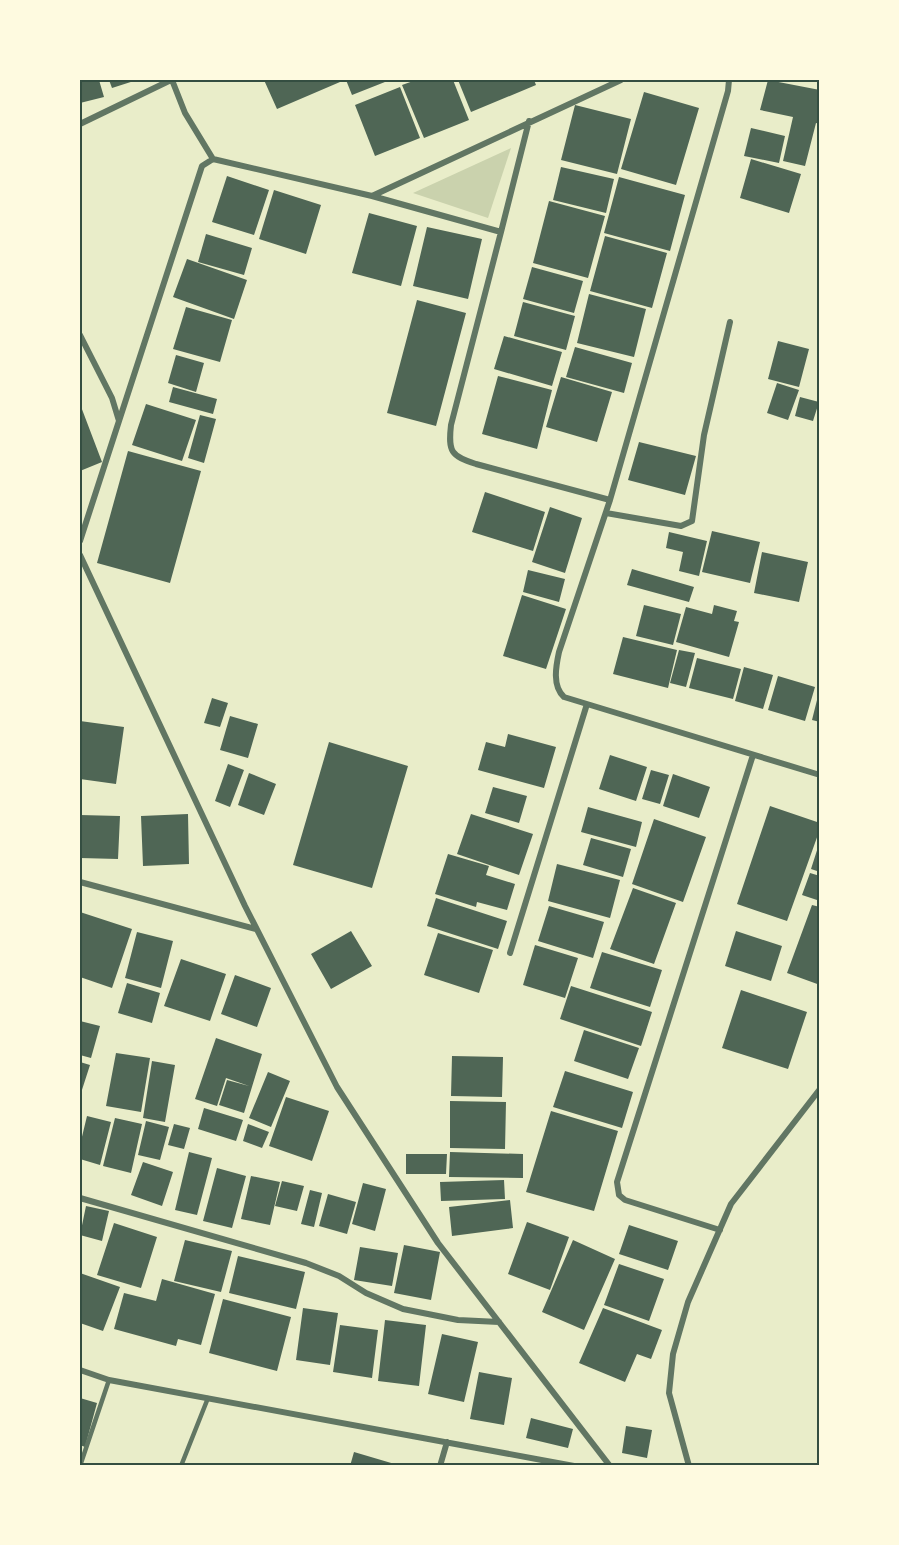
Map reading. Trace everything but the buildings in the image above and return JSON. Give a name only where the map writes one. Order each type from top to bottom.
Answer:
[{"type":"street","points":[[80,124],[171,80],[185,114],[213,159],[372,196],[501,232]]},
{"type":"street","points":[[372,196],[621,80]]},
{"type":"street","points":[[729,80],[728,91],[610,500],[556,664],[556,677],[559,693],[564,697],[819,776]]},
{"type":"street","points":[[529,121],[451,425],[451,450],[455,456],[464,460],[610,500]]},
{"type":"street","points":[[80,541],[202,166],[213,159]]},
{"type":"street","points":[[606,513],[681,526],[692,521],[704,435],[730,322]]},
{"type":"street","points":[[80,335],[112,398],[119,421]]},
{"type":"street","points":[[80,555],[256,929],[337,1086],[438,1243],[610,1466]]},
{"type":"street","points":[[510,953],[587,704]]},
{"type":"street","points":[[720,1230],[625,1200],[619,1195],[617,1182],[753,755]]},
{"type":"street","points":[[80,882],[256,929]]},
{"type":"street","points":[[689,1466],[669,1393],[673,1354],[688,1302],[731,1204],[819,1089]]},
{"type":"street","points":[[80,1198],[306,1263],[339,1276],[366,1293],[403,1309],[458,1320],[499,1322]]},
{"type":"street","points":[[80,1370],[109,1380],[574,1466]]},
{"type":"street","points":[[440,1466],[447,1442]]},
{"type":"lane","points":[[80,1466],[109,1380]]},
{"type":"lane","points":[[181,1466],[208,1398]]},
{"type":"green space","points":[[511,148],[488,218],[413,193]]}]
